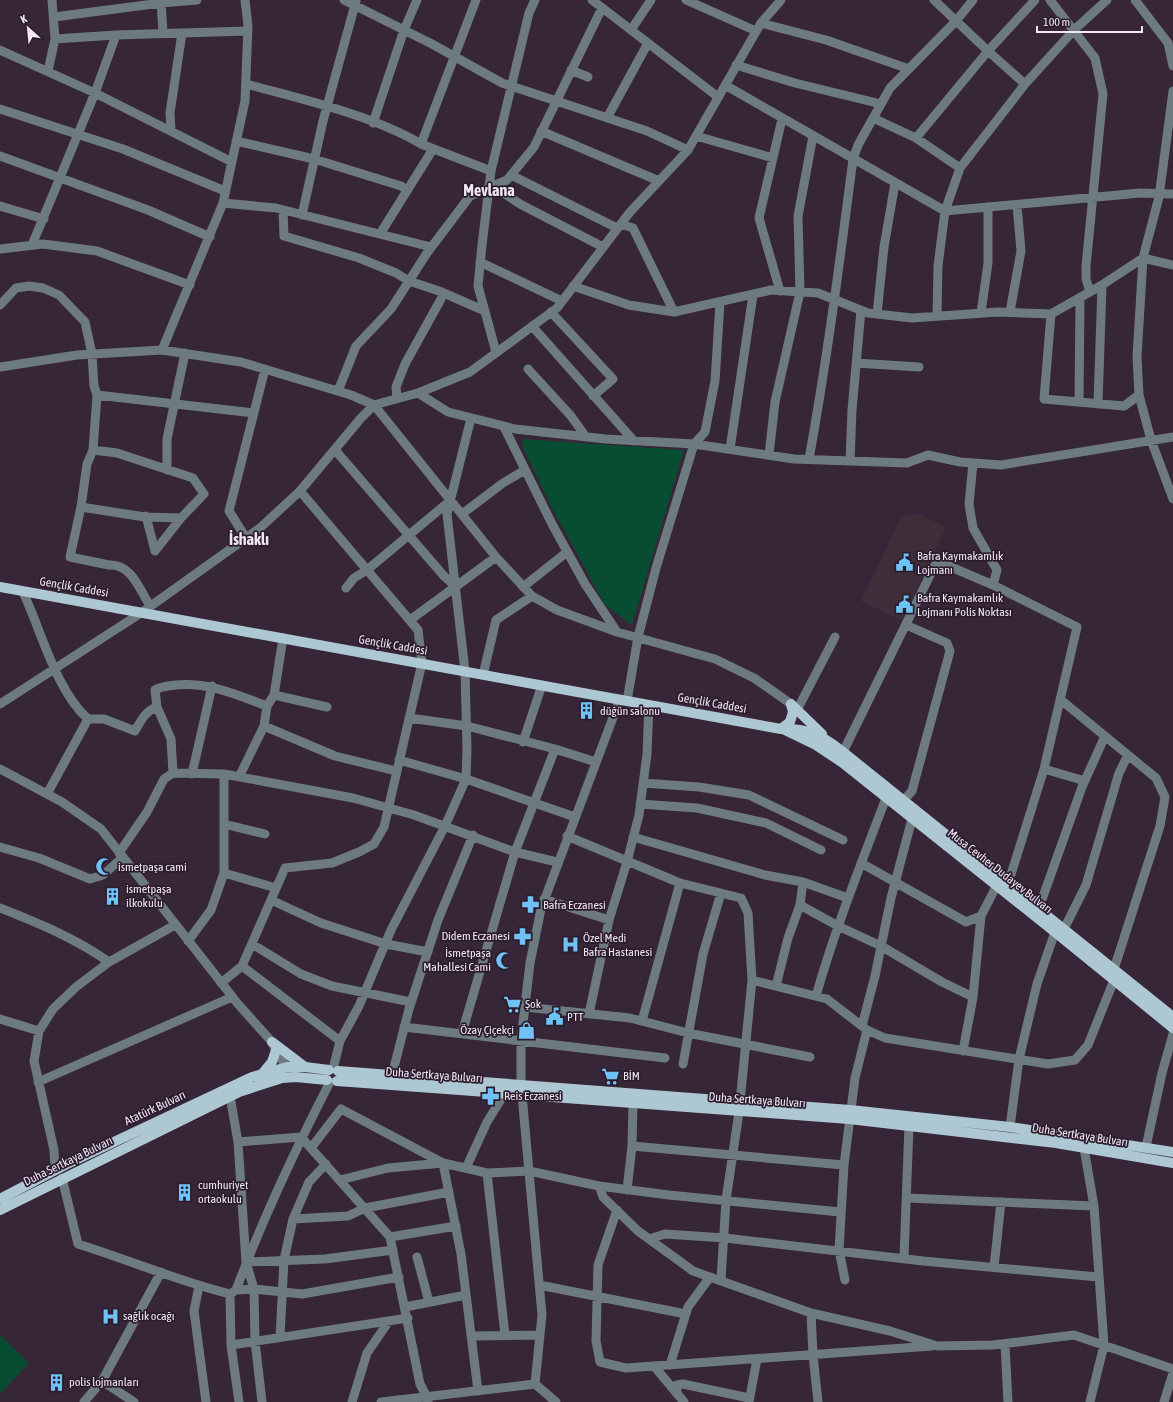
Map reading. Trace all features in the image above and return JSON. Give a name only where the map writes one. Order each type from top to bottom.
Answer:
[{"type":"main road","name":"Gençlik Caddesi","points":[[0,587],[781,729]]},
{"type":"main road","name":"Musa Cevher Dudayev Bulvarı","points":[[794,707],[826,738],[1039,908],[1060,930],[1114,980],[1173,1028]]},
{"type":"main road","points":[[781,729],[790,722],[794,707]]},
{"type":"main road","points":[[794,707],[806,740]]},
{"type":"main road","name":"Musa Cevher Dudayev Bulvarı","points":[[781,729],[803,729],[826,738]]},
{"type":"main road","name":"Musa Cevher Dudayev Bulvarı","points":[[781,729],[806,740],[835,757],[997,886],[1114,969],[1173,1017]]},
{"type":"main road","points":[[274,1046],[305,1067]]},
{"type":"main road","points":[[263,1073],[274,1058],[274,1046]]},
{"type":"main road","name":"Atatürk Bulvarı","points":[[1,1203],[65,1165],[263,1073],[287,1067],[305,1067],[332,1075]]},
{"type":"main road","name":"Duha Sertkaya Bulvarı","points":[[1,1203],[62,1178],[230,1096],[269,1081],[296,1077],[392,1074],[521,1084],[740,1107]]},
{"type":"main road","name":"Duha Sertkaya Bulvarı","points":[[332,1075],[505,1093],[633,1103],[740,1107],[850,1114],[1010,1127],[1173,1152]]},
{"type":"main road","name":"Duha Sertkaya Bulvarı","points":[[850,1114],[909,1126],[1084,1148],[1173,1163]]},
{"type":"main road","points":[[1145,1158],[1146,1147]]},
{"type":"main road","points":[[62,1178],[65,1165]]},
{"type":"main road","points":[[55,1170],[62,1178]]},
{"type":"street","points":[[48,71],[55,39],[52,0]]},
{"type":"street","points":[[54,17],[161,1],[197,0]]},
{"type":"street","points":[[162,350],[223,203],[245,102],[248,31],[245,0]]},
{"type":"street","points":[[344,0],[356,3],[502,83],[647,131],[688,150]]},
{"type":"street","points":[[373,123],[404,30],[417,0]]},
{"type":"street","points":[[421,144],[476,0]]},
{"type":"street","points":[[496,352],[478,286],[480,262],[491,171],[510,86],[529,13],[535,0]]},
{"type":"street","points":[[592,0],[718,97]]},
{"type":"street","points":[[631,30],[652,0]]},
{"type":"street","points":[[686,0],[756,31]]},
{"type":"street","points":[[0,704],[140,613],[246,538],[300,491],[361,418],[374,405],[397,398],[418,394],[470,372],[551,312],[562,301],[619,226],[688,150],[756,31],[781,0]]},
{"type":"street","points":[[934,0],[1025,84]]},
{"type":"street","points":[[809,459],[823,383],[835,300],[852,159],[890,88],[956,21],[973,0]]},
{"type":"street","points":[[916,138],[988,51],[1035,0]]},
{"type":"street","points":[[1050,0],[1095,58],[1104,94],[1086,266],[1086,279],[1090,292]]},
{"type":"street","points":[[937,316],[938,266],[945,211],[960,168],[1025,84],[1074,30],[1107,0]]},
{"type":"street","points":[[1135,0],[1168,43],[1173,66]]},
{"type":"street","points":[[161,1],[163,33]]},
{"type":"street","points":[[302,215],[327,107],[356,3]]},
{"type":"street","points":[[338,391],[356,346],[391,309],[431,247],[470,196],[489,186],[507,180],[534,146],[555,100],[602,8]]},
{"type":"street","points":[[761,23],[826,40],[909,69]]},
{"type":"street","points":[[55,39],[163,33],[248,31]]},
{"type":"street","points":[[171,130],[170,113],[182,33]]},
{"type":"street","points":[[32,245],[78,136],[116,35]]},
{"type":"street","points":[[607,118],[648,43]]},
{"type":"street","points":[[0,50],[95,93],[232,162]]},
{"type":"street","points":[[736,65],[881,104]]},
{"type":"street","points":[[571,70],[588,77]]},
{"type":"street","points":[[246,84],[327,107],[373,123],[408,136],[433,149],[491,171]]},
{"type":"street","points":[[725,85],[945,211],[1093,198],[1140,192],[1173,194]]},
{"type":"street","points":[[1173,91],[1160,194],[1143,258],[1137,357],[1139,395],[1151,440],[1173,499]]},
{"type":"street","points":[[0,110],[78,136],[124,149],[225,191]]},
{"type":"street","points":[[873,118],[916,138],[960,168]]},
{"type":"street","points":[[780,291],[759,218],[782,119]]},
{"type":"street","points":[[541,131],[659,182]]},
{"type":"street","points":[[696,136],[773,158]]},
{"type":"street","points":[[769,455],[775,402],[800,292],[798,216],[813,136]]},
{"type":"street","points":[[236,141],[314,159],[401,186],[407,190]]},
{"type":"street","points":[[380,234],[433,149]]},
{"type":"street","points":[[0,156],[148,210],[210,237]]},
{"type":"street","points":[[511,175],[619,226],[633,228],[674,312]]},
{"type":"street","points":[[877,314],[884,247],[895,183]]},
{"type":"street","points":[[489,186],[502,192],[520,204],[603,247]]},
{"type":"street","points":[[223,203],[283,210],[431,247]]},
{"type":"street","points":[[1010,312],[1021,251],[1017,205]]},
{"type":"street","points":[[0,206],[44,219]]},
{"type":"street","points":[[981,313],[988,263],[988,208]]},
{"type":"street","points":[[283,210],[284,236],[359,258],[396,273],[409,281],[439,291],[485,311]]},
{"type":"street","points":[[0,250],[43,244],[97,251],[190,285]]},
{"type":"street","points":[[573,286],[629,305],[674,312],[720,303],[771,290],[818,293],[861,310],[877,314],[912,318],[1010,312],[1051,314],[1102,285],[1143,258],[1173,265]]},
{"type":"street","points":[[480,262],[562,301]]},
{"type":"street","points":[[1098,404],[1102,285]]},
{"type":"street","points":[[0,305],[16,288],[29,286],[43,288],[59,295],[84,322],[92,354],[94,386],[97,395],[93,450],[88,464],[81,508],[70,557],[115,565],[129,572],[150,606]]},
{"type":"street","points":[[730,450],[753,295]]},
{"type":"street","points":[[1079,402],[1080,298]]},
{"type":"street","points":[[397,398],[396,387],[405,364],[441,299]]},
{"type":"street","points":[[535,1384],[542,1315],[521,1084],[521,1040],[530,963],[544,899],[557,862],[596,762],[624,700],[638,637],[656,568],[694,444],[705,432],[715,381],[720,303]]},
{"type":"street","points":[[850,461],[861,310]]},
{"type":"street","points":[[551,312],[613,380],[593,396]]},
{"type":"street","points":[[1051,314],[1044,398],[1124,406],[1139,395]]},
{"type":"street","points":[[532,326],[634,441]]},
{"type":"street","points":[[0,367],[92,354],[162,350],[242,362],[338,391],[374,405],[496,557],[532,596],[557,610],[617,632],[715,659],[754,678],[794,707],[835,637]]},
{"type":"street","points":[[167,470],[167,439],[185,354]]},
{"type":"street","points":[[856,364],[919,367]]},
{"type":"street","points":[[246,538],[228,511],[265,369]]},
{"type":"street","points":[[528,369],[571,416],[586,437]]},
{"type":"street","points":[[418,394],[448,412],[504,427],[586,437],[694,444],[730,450],[809,459],[906,463],[928,455],[973,463],[1001,465],[1173,437]]},
{"type":"street","points":[[97,395],[254,413]]},
{"type":"street","points":[[239,1402],[231,1345],[233,1292],[301,1137],[332,1075],[340,1042],[386,944],[445,826],[466,779],[465,671],[447,514],[471,418]]},
{"type":"street","points":[[504,427],[567,552],[585,584],[617,632]]},
{"type":"street","points":[[93,450],[117,454],[194,478],[204,494],[181,518],[155,551],[146,516]]},
{"type":"street","points":[[335,450],[408,536],[455,586]]},
{"type":"street","points":[[973,463],[969,504],[973,528],[997,570],[993,585]]},
{"type":"street","points":[[462,514],[503,483],[525,470]]},
{"type":"street","points":[[221,983],[242,966],[285,868],[332,863],[360,852],[374,844],[384,827],[422,663],[418,630],[300,491]]},
{"type":"street","points":[[346,588],[354,578],[367,570],[450,500]]},
{"type":"street","points":[[81,508],[146,516],[181,518]]},
{"type":"street","points":[[523,587],[567,552]]},
{"type":"street","points":[[410,620],[496,557]]},
{"type":"street","points":[[844,752],[937,561],[993,585],[1077,627],[1044,769],[1008,884]]},
{"type":"street","points":[[23,592],[54,669],[81,713],[88,719],[104,719],[135,731],[145,714],[157,707]]},
{"type":"street","points":[[483,674],[496,620],[532,596]]},
{"type":"street","points":[[904,800],[912,791],[950,651],[947,643],[906,625]]},
{"type":"street","points":[[239,777],[264,726],[267,706],[274,695],[283,638]]},
{"type":"street","points":[[173,773],[171,739],[157,707],[155,690],[160,687],[188,684],[212,686],[267,706]]},
{"type":"street","points":[[523,742],[542,685]]},
{"type":"street","points":[[192,774],[212,686]]},
{"type":"street","points":[[274,695],[327,707]]},
{"type":"street","points":[[1061,700],[1156,778],[1165,797],[1160,826],[1114,969]]},
{"type":"street","points":[[589,1014],[609,920],[634,837],[647,754],[649,705]]},
{"type":"street","points":[[409,718],[466,726],[523,742],[555,749],[596,762]]},
{"type":"street","points":[[47,794],[88,719]]},
{"type":"street","points":[[264,726],[335,756],[396,771]]},
{"type":"street","points":[[1039,908],[1085,781],[1105,736]]},
{"type":"street","points":[[462,1033],[515,852],[555,749]]},
{"type":"street","points":[[1010,1127],[1019,1059],[1036,984],[1060,930],[1086,885],[1119,773],[1128,755]]},
{"type":"street","points":[[399,760],[466,779],[575,817]]},
{"type":"street","points":[[0,769],[62,802],[101,829],[232,997],[274,1046],[287,1067],[296,1077]]},
{"type":"street","points":[[1044,769],[1085,781]]},
{"type":"street","points":[[0,847],[39,858],[90,879],[102,876],[121,855],[147,812],[164,779],[173,773],[224,774],[353,798],[445,826],[515,852],[557,862]]},
{"type":"street","points":[[188,941],[211,910],[224,873],[224,774]]},
{"type":"street","points":[[643,783],[698,787],[749,795],[843,840]]},
{"type":"street","points":[[816,996],[838,926],[886,798]]},
{"type":"street","points":[[640,804],[697,808],[766,823],[821,850]]},
{"type":"street","points":[[845,1280],[839,1250],[840,1212],[844,1165],[855,1078],[881,946],[912,819]]},
{"type":"street","points":[[224,824],[265,834]]},
{"type":"street","points":[[392,1074],[411,1002],[438,920],[473,836]]},
{"type":"street","points":[[567,836],[680,884],[741,898],[748,913],[752,980],[740,1107],[726,1200],[725,1238],[721,1280]]},
{"type":"street","points":[[634,837],[765,875],[803,882],[848,898]]},
{"type":"street","points":[[861,863],[966,922],[981,916]]},
{"type":"street","points":[[224,873],[276,888]]},
{"type":"street","points":[[776,986],[788,938],[800,905],[803,882]]},
{"type":"street","points":[[642,1021],[680,884]]},
{"type":"street","points":[[963,1050],[973,997],[981,916],[997,886]]},
{"type":"street","points":[[682,1064],[704,954],[721,893]]},
{"type":"street","points":[[544,899],[609,920]]},
{"type":"street","points":[[271,900],[322,923],[386,944],[428,952]]},
{"type":"street","points":[[800,905],[838,926],[881,946],[942,982],[973,997]]},
{"type":"street","points":[[0,908],[45,926],[78,942],[109,962]]},
{"type":"street","points":[[55,1170],[54,1150],[34,1061],[39,1031],[53,1010],[76,987],[109,962],[175,925]]},
{"type":"street","points":[[252,944],[301,974],[332,986],[411,1002]]},
{"type":"street","points":[[242,966],[340,1042]]},
{"type":"street","points":[[752,980],[827,999],[865,1028],[886,1038],[1048,1064],[1075,1060],[1088,1046],[1114,980]]},
{"type":"street","points":[[38,1082],[232,997]]},
{"type":"street","points":[[525,1007],[630,1018],[688,1034],[810,1057]]},
{"type":"street","points":[[0,1019],[39,1031]]},
{"type":"street","points":[[404,1027],[665,1058]]},
{"type":"street","points":[[1146,1147],[1162,1073],[1173,1034]]},
{"type":"street","points":[[466,1168],[487,1122],[505,1093]]},
{"type":"street","points":[[230,1096],[238,1142],[246,1262],[254,1289],[255,1341],[262,1402]]},
{"type":"street","points":[[627,1190],[632,1146],[633,1103]]},
{"type":"street","points":[[311,1148],[341,1109],[443,1163],[487,1173],[529,1171],[599,1186],[627,1190],[840,1212]]},
{"type":"street","points":[[904,1257],[909,1126]]},
{"type":"street","points":[[238,1142],[301,1137]]},
{"type":"street","points":[[301,1137],[390,1237],[408,1318],[420,1384],[428,1399]]},
{"type":"street","points":[[632,1146],[844,1165]]},
{"type":"street","points":[[1084,1148],[1094,1206],[1104,1345],[1090,1402]]},
{"type":"street","points":[[54,1150],[65,1165]]},
{"type":"street","points":[[340,1180],[388,1168],[443,1163]]},
{"type":"street","points":[[443,1163],[456,1226],[478,1390]]},
{"type":"street","points":[[280,1337],[281,1292],[284,1260],[293,1219],[309,1182],[326,1164]]},
{"type":"street","points":[[487,1173],[505,1335]]},
{"type":"street","points":[[62,1178],[78,1244],[198,1286],[233,1292],[254,1289],[302,1294],[399,1277]]},
{"type":"street","points":[[599,1186],[603,1197],[617,1210],[650,1239],[693,1271],[811,1312],[890,1331],[937,1346]]},
{"type":"street","points":[[293,1219],[342,1217],[365,1208],[449,1192]]},
{"type":"street","points":[[907,1198],[1094,1206]]},
{"type":"street","points":[[994,1267],[1001,1202]]},
{"type":"street","points":[[617,1210],[598,1265],[596,1341],[600,1362],[626,1368],[937,1346],[1005,1344],[1074,1335],[1173,1369]]},
{"type":"street","points":[[390,1237],[456,1226]]},
{"type":"street","points":[[650,1239],[665,1234],[725,1238],[1098,1277]]},
{"type":"street","points":[[246,1262],[325,1259],[393,1250]]},
{"type":"street","points":[[417,1257],[429,1302]]},
{"type":"street","points":[[84,1402],[102,1381],[161,1272]]},
{"type":"street","points":[[670,1365],[688,1307],[710,1277]]},
{"type":"street","points":[[539,1285],[686,1314]]},
{"type":"street","points":[[198,1286],[194,1311],[206,1402]]},
{"type":"street","points":[[405,1307],[466,1295]]},
{"type":"street","points":[[811,1312],[813,1355],[818,1402]]},
{"type":"street","points":[[231,1345],[408,1318]]},
{"type":"street","points":[[352,1402],[367,1353],[390,1321]]},
{"type":"street","points":[[471,1336],[540,1335]]},
{"type":"street","points":[[1005,1344],[1008,1402]]},
{"type":"street","points":[[677,1394],[677,1385],[684,1384],[749,1400],[758,1359]]},
{"type":"street","points":[[654,1366],[684,1402]]},
{"type":"street","points":[[1164,1402],[1173,1373]]},
{"type":"street","points":[[102,1381],[134,1402]]},
{"type":"street","points":[[381,1402],[428,1399],[478,1390],[535,1384],[556,1402]]},
{"type":"shaded area","name":"Bafra Kaymakamlık Lojmanı","points":[[918,514],[946,527],[902,621],[861,601],[901,517]]},
{"type":"green space","points":[[522,439],[684,450],[632,625],[605,605],[552,508],[524,450]]},
{"type":"green space","points":[[0,1335],[29,1363],[0,1394]]},
{"type":"place","name":"Bafra Kaymakamlık Lojmanı","points":[[904,563]]},
{"type":"place","name":"Bafra Kaymakamlık Lojmanı Polis Noktası","points":[[904,605]]},
{"type":"place","name":"düğün salonu","points":[[587,711]]},
{"type":"place","name":"ismetpaşa cami","points":[[105,867]]},
{"type":"place","name":"ismetpaşa ilkokulu","points":[[113,896]]},
{"type":"place","name":"Bafra Eczanesi","points":[[530,905]]},
{"type":"place","name":"Didem Eczanesi","points":[[523,936]]},
{"type":"place","name":"Özel Medi Bafra Hastanesi","points":[[570,945]]},
{"type":"place","name":"İsmetpaşa Mahallesi Cami","points":[[504,960]]},
{"type":"place","name":"Şok","points":[[512,1004]]},
{"type":"place","name":"PTT","points":[[554,1017]]},
{"type":"place","name":"Özay Çiçekçi","points":[[527,1030]]},
{"type":"place","name":"BİM","points":[[610,1076]]},
{"type":"place","name":"Reis Eczanesi","points":[[491,1096]]},
{"type":"place","name":"cumhuriyet ortaokulu","points":[[185,1192]]},
{"type":"place","name":"sağlık ocağı","points":[[110,1316]]},
{"type":"place","name":"polis lojmanları","points":[[56,1382]]},
{"type":"district","name":"Mevlana","points":[[489,190]]},
{"type":"district","name":"İshaklı","points":[[249,539]]}]
